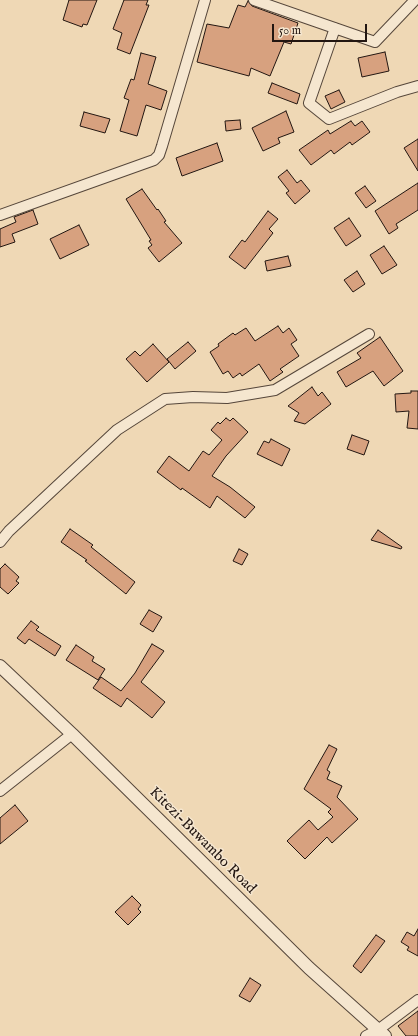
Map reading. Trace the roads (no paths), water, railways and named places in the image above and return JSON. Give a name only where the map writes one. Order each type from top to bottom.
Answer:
[{"type":"street","points":[[0,214],[154,160],[159,154],[162,146],[205,0]]},
{"type":"street","points":[[254,0],[375,42],[415,0]]},
{"type":"street","points":[[335,28],[309,103],[329,119],[397,92],[418,86]]},
{"type":"street","points":[[0,542],[9,531],[117,430],[165,399],[194,397],[227,398],[275,390],[369,334]]},
{"type":"street","name":"Kitezi-Buwambo Road","points":[[0,666],[72,734],[304,963],[381,1033]]},
{"type":"street","points":[[0,791],[72,734]]},
{"type":"street","points":[[366,1036],[381,1033],[418,1000]]}]
